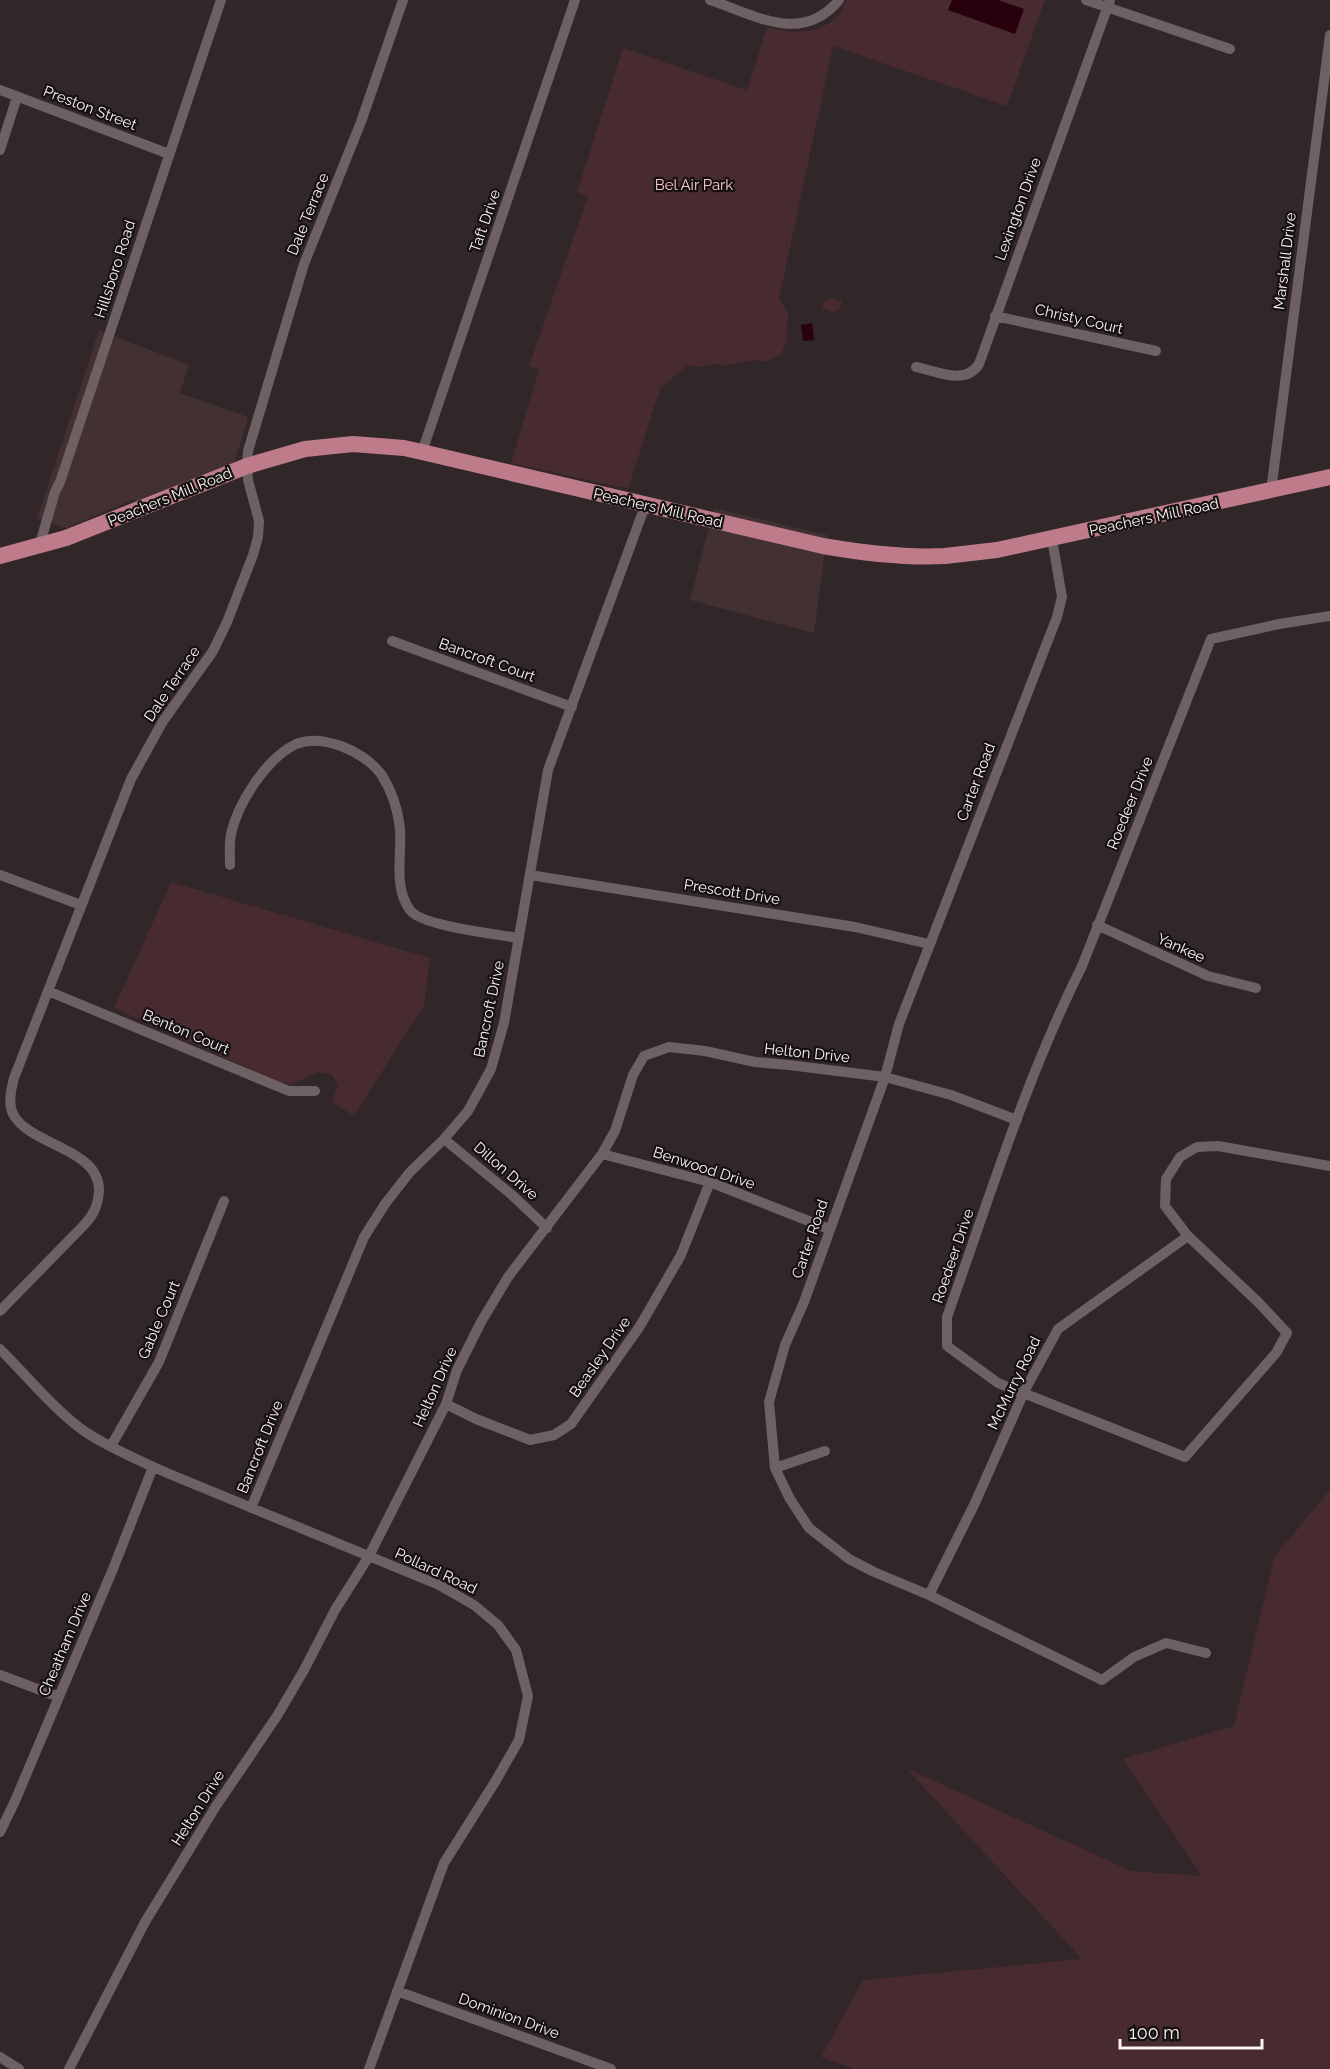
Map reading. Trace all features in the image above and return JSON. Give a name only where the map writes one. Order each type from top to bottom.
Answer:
[{"type":"main road","name":"Peachers Mill Road","points":[[0,556],[66,538],[247,466],[305,449],[328,446],[361,445],[404,448],[802,542],[877,554],[945,556],[997,550],[1330,477]]},
{"type":"street","name":"Hillsboro Road","points":[[39,547],[55,492],[221,0]]},
{"type":"street","name":"Dale Terrace","points":[[0,1311],[85,1224],[96,1209],[99,1188],[91,1169],[82,1161],[26,1128],[13,1114],[10,1094],[14,1078],[131,779],[163,721],[213,651],[253,555],[259,521],[248,480],[248,451],[304,264],[361,122],[403,0]]},
{"type":"street","name":"Taft Drive","points":[[422,452],[575,0]]},
{"type":"street","points":[[710,0],[769,20],[795,25],[817,19],[839,0]]},
{"type":"street","points":[[1086,0],[1108,4],[1230,49]]},
{"type":"street","name":"Lexington Drive","points":[[916,367],[963,376],[972,372],[979,364],[1108,4]]},
{"type":"street","name":"Marshall Drive","points":[[1271,491],[1330,35]]},
{"type":"street","name":"Preston Street","points":[[0,90],[169,154]]},
{"type":"street","points":[[0,150],[17,97]]},
{"type":"street","name":"Christy Court","points":[[995,316],[1156,351]]},
{"type":"street","name":"Bancroft Drive","points":[[251,1508],[364,1237],[385,1204],[410,1172],[444,1139],[468,1111],[484,1085],[496,1056],[504,1023],[544,786],[645,506]]},
{"type":"street","name":"Carter Road","points":[[1052,539],[1062,597],[1057,617],[899,1024],[885,1077],[804,1302],[785,1345],[769,1402],[775,1468],[808,1528],[849,1558],[1102,1680],[1134,1658],[1166,1643],[1206,1653]]},
{"type":"street","name":"Roedeer Drive","points":[[1330,616],[1279,624],[1211,639],[1082,966],[1063,1006],[1017,1119],[947,1317],[947,1346],[998,1383],[1185,1457],[1276,1353],[1287,1333],[1188,1236],[1165,1206],[1166,1179],[1180,1157],[1197,1147],[1218,1146],[1330,1166]]},
{"type":"street","name":"Bancroft Court","points":[[392,641],[572,707]]},
{"type":"street","points":[[230,866],[231,834],[241,806],[257,781],[274,759],[298,743],[324,740],[355,751],[379,772],[393,794],[400,830],[399,863],[403,895],[410,911],[426,920],[456,928],[518,938]]},
{"type":"street","points":[[0,875],[81,905]]},
{"type":"street","name":"Prescott Drive","points":[[530,875],[855,927],[929,944]]},
{"type":"street","name":"Yankee","points":[[1097,925],[1208,976],[1256,988]]},
{"type":"street","name":"Benton Court","points":[[48,991],[289,1091],[315,1091]]},
{"type":"street","name":"Helton Drive","points":[[69,2069],[145,1922],[216,1806],[277,1716],[304,1670],[334,1610],[369,1556],[446,1404],[458,1370],[481,1322],[508,1277],[602,1154],[615,1131],[633,1075],[644,1056],[669,1047],[705,1051],[755,1062],[885,1077],[951,1095],[1017,1119]]},
{"type":"street","name":"Dillon Drive","points":[[444,1139],[512,1195],[547,1228]]},
{"type":"street","name":"Benwood Drive","points":[[602,1154],[710,1182],[829,1229]]},
{"type":"street","name":"Beasley Drive","points":[[446,1404],[476,1419],[530,1440],[554,1435],[571,1424],[640,1326],[681,1255],[710,1182]]},
{"type":"street","name":"Gable Court","points":[[111,1446],[159,1362],[224,1202]]},
{"type":"street","name":"McMurry Road","points":[[929,1595],[975,1503],[1024,1392],[1058,1329],[1188,1236]]},
{"type":"street","name":"Pollard Road","points":[[0,1349],[63,1413],[86,1432],[153,1467],[439,1586],[474,1605],[498,1625],[516,1650],[528,1696],[519,1740],[444,1863],[369,2069]]},
{"type":"street","points":[[775,1468],[825,1450]]},
{"type":"street","name":"Cheatham Drive","points":[[0,1832],[59,1697],[153,1467]]},
{"type":"street","points":[[0,1675],[59,1697]]},
{"type":"street","name":"Dominion Drive","points":[[398,1991],[579,2064],[611,2069]]},
{"type":"street","points":[[0,2057],[19,2069]]},
{"type":"shaded area","points":[[952,0],[998,0],[1024,9],[1015,34],[948,10]]},
{"type":"shaded area","points":[[812,323],[814,340],[803,341],[801,325]]},
{"type":"shaded area","points":[[99,330],[189,365],[180,393],[248,417],[229,481],[143,516],[135,499],[66,528],[37,519]]},
{"type":"shaded area","points":[[714,508],[827,535],[814,633],[690,600]]},
{"type":"green space","name":"Bel Air Park","points":[[847,0],[1045,0],[1007,106],[833,46],[779,299],[788,312],[786,344],[781,354],[766,362],[755,360],[701,367],[687,365],[660,389],[628,489],[511,463],[539,370],[529,366],[588,196],[577,192],[623,48],[747,90],[767,27],[794,32],[813,30],[837,17]]},
{"type":"green space","points":[[832,298],[842,301],[839,310],[833,312],[822,308],[825,300]]},
{"type":"green space","points":[[171,882],[430,958],[424,1005],[354,1116],[332,1102],[338,1085],[332,1075],[319,1072],[292,1084],[279,1082],[114,1008]]},
{"type":"green space","points":[[1330,1490],[1330,2069],[855,2069],[821,2057],[863,1980],[1082,1959],[906,1768],[1131,1871],[1202,1876],[1123,1759],[1234,1726],[1274,1557]]}]
